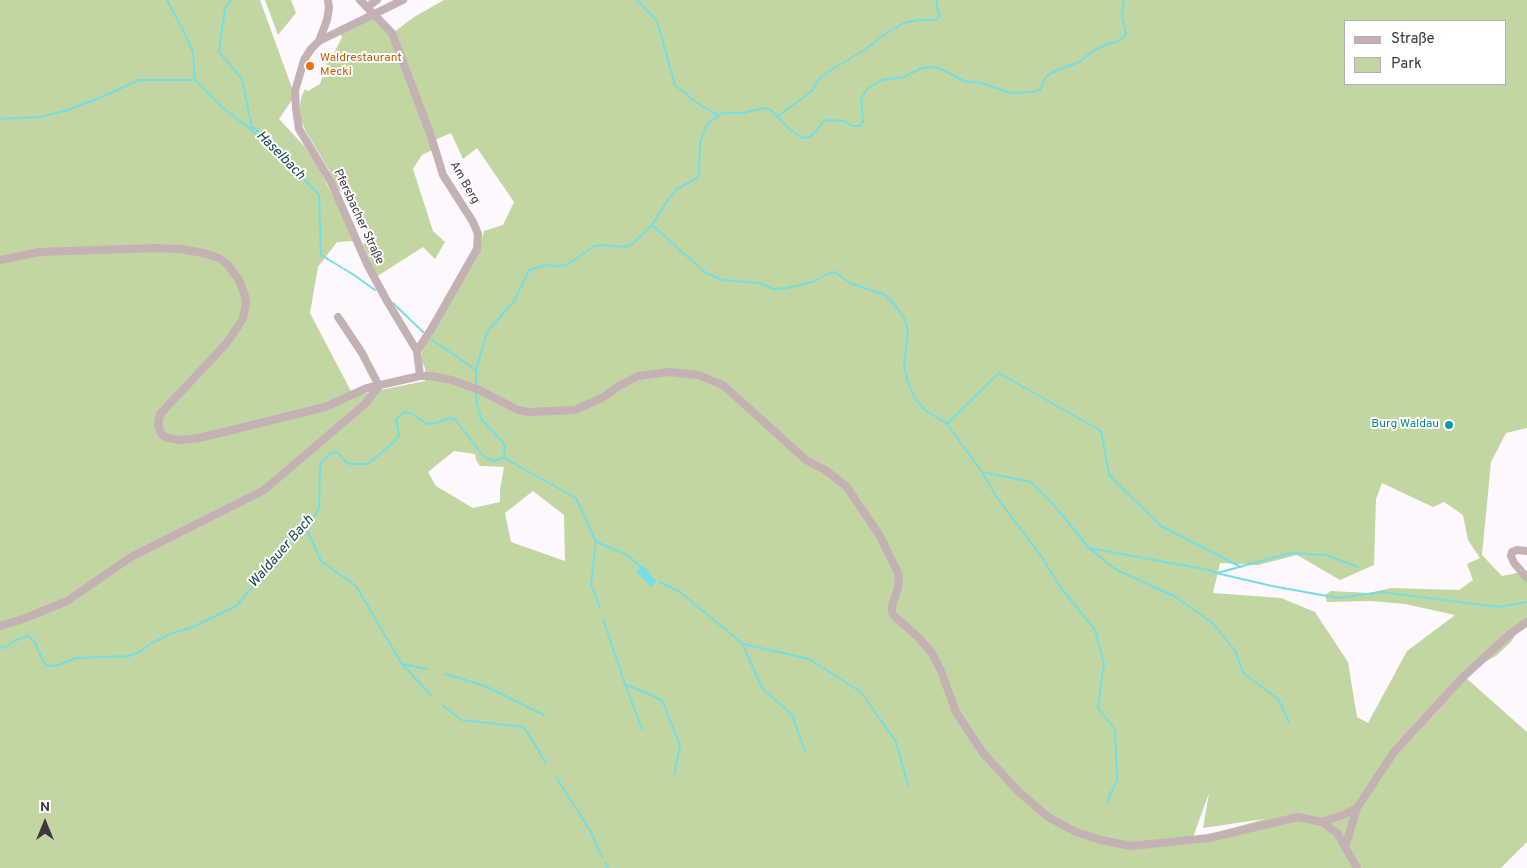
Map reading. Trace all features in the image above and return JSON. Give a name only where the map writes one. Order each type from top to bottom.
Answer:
[{"type":"street","points":[[319,41],[327,20],[328,0]]},
{"type":"street","name":"Am Berg","points":[[360,0],[392,33],[431,136],[443,175],[473,222],[478,234],[477,249],[417,351]]},
{"type":"street","points":[[367,7],[378,0]]},
{"type":"street","name":"Pfersbacher Straße","points":[[403,0],[319,41],[304,60],[295,91],[299,129],[331,182],[366,264],[386,302],[417,351],[420,376]]},
{"type":"street","points":[[0,260],[39,252],[156,248],[204,253],[219,258],[227,264],[239,280],[245,296],[246,303],[243,318],[236,331],[224,345],[160,414],[158,425],[163,436],[168,438],[181,440],[199,438],[291,416],[325,406],[358,391],[420,376],[452,380],[476,389],[518,410],[529,412],[575,410],[602,398],[638,376],[669,372],[698,375],[723,385],[806,460],[825,470],[846,486],[880,536],[899,575],[898,588],[892,606],[894,616],[918,637],[932,653],[941,671],[956,712],[983,752],[1018,791],[1048,817],[1076,832],[1101,840],[1131,846],[1209,838],[1298,817],[1322,822],[1337,833],[1357,868]]},
{"type":"street","points":[[338,317],[362,353],[379,386]]},
{"type":"street","points":[[0,626],[67,602],[131,557],[264,490],[365,404],[379,386]]},
{"type":"street","points":[[1527,551],[1517,550],[1512,552],[1511,556],[1514,563],[1527,578]]},
{"type":"street","points":[[1345,847],[1357,808],[1394,752],[1462,678],[1510,634],[1527,622]]},
{"type":"street","points":[[1322,822],[1342,816],[1357,808]]},
{"type":"green space","points":[[0,0],[260,0],[292,88],[292,100],[279,119],[305,147],[318,167],[354,241],[337,242],[318,267],[310,313],[354,397],[425,381],[425,368],[421,360],[422,351],[478,253],[484,231],[503,225],[514,202],[477,148],[463,159],[451,133],[435,140],[394,32],[414,17],[444,0],[1527,0],[1527,428],[1506,433],[1491,462],[1482,555],[1502,576],[1527,571],[1527,627],[1517,632],[1511,642],[1496,656],[1475,667],[1466,678],[1527,732],[1527,842],[1501,868],[0,868]],"holes":[[[454,451],[475,454],[480,466],[504,467],[500,502],[473,508],[436,486],[428,472]],[[1382,483],[1433,507],[1444,502],[1463,515],[1468,540],[1480,558],[1467,564],[1473,580],[1459,590],[1391,588],[1369,593],[1331,591],[1325,595],[1327,602],[1371,601],[1405,604],[1455,615],[1407,651],[1368,723],[1357,717],[1348,662],[1315,612],[1281,598],[1213,593],[1220,563],[1258,565],[1297,555],[1340,580],[1374,565],[1376,499]],[[533,491],[564,515],[565,561],[511,542],[505,513]],[[1209,793],[1203,828],[1264,819],[1192,840]]]},
{"type":"green space","points":[[265,0],[291,0],[296,13],[278,35]]},
{"type":"green space","points":[[374,16],[391,34],[434,149],[422,155],[413,169],[433,231],[445,242],[435,259],[423,247],[376,277],[363,244],[374,240],[351,198],[339,190],[306,132],[301,120],[300,107],[305,89],[308,91],[320,84],[327,62],[333,55],[342,37],[340,33]]},
{"type":"water","points":[[644,566],[656,581],[651,587],[636,571]]},
{"type":"waterway","points":[[167,0],[193,52],[195,80]]},
{"type":"waterway","name":"Haselbach","points":[[231,0],[225,9],[219,52],[242,79],[252,128],[255,128],[319,195],[321,255],[375,290]]},
{"type":"waterway","points":[[637,0],[657,21],[675,85],[697,103],[719,116]]},
{"type":"waterway","points":[[777,117],[813,90],[817,81],[826,73],[866,49],[885,34],[904,23],[919,20],[936,20],[940,16],[937,9],[937,0]]},
{"type":"waterway","name":"Waldauer Bach","points":[[476,387],[476,370],[487,332],[514,301],[529,270],[545,265],[567,265],[594,246],[625,247],[632,244],[652,225],[677,189],[697,178],[699,175],[700,142],[707,124],[722,113],[743,113],[763,108],[771,110],[789,129],[802,138],[810,137],[824,121],[844,121],[852,126],[860,126],[863,121],[861,99],[868,88],[882,80],[904,77],[922,68],[931,67],[939,68],[964,81],[981,83],[1011,93],[1033,92],[1040,90],[1046,77],[1051,73],[1079,62],[1093,51],[1107,44],[1117,42],[1126,35],[1122,16],[1124,0]]},
{"type":"waterway","points":[[0,119],[40,117],[68,110],[139,80],[195,80],[223,108],[267,142]]},
{"type":"waterway","points":[[652,225],[706,273],[722,280],[760,283],[773,289],[787,288],[815,281],[835,272],[850,283],[885,295],[895,305],[905,320],[908,331],[904,366],[908,383],[915,398],[924,409],[947,424],[982,472],[998,499],[1041,556],[1061,588],[1095,630],[1104,664],[1098,708],[1115,730],[1117,780],[1107,802]]},
{"type":"waterway","name":"Haselbach","points":[[393,303],[423,332]]},
{"type":"waterway","name":"Haselbach","points":[[432,340],[476,370]]},
{"type":"waterway","points":[[947,424],[999,373],[1101,431],[1109,475],[1161,526],[1241,567]]},
{"type":"waterway","name":"Waldauer Bach","points":[[0,647],[5,648],[14,641],[28,636],[34,641],[44,663],[48,666],[59,665],[76,658],[129,656],[170,634],[193,627],[236,606],[290,541],[314,517],[319,508],[320,468],[322,461],[333,452],[338,453],[350,464],[368,464],[392,444],[399,435],[396,419],[404,412],[411,413],[427,424],[437,423],[448,418],[455,419],[484,457],[494,461],[504,458],[505,447],[502,441],[481,419],[476,392]]},
{"type":"waterway","points":[[504,458],[576,498],[596,542],[591,584],[600,608]]},
{"type":"waterway","points":[[982,472],[1031,482],[1053,504],[1089,548],[1115,569],[1174,596],[1213,623],[1236,652],[1243,673],[1278,699],[1289,722]]},
{"type":"waterway","points":[[305,525],[321,561],[356,586],[402,664],[431,695]]},
{"type":"waterway","points":[[597,542],[627,555],[642,568]]},
{"type":"waterway","points":[[1089,548],[1209,570],[1272,586],[1338,598],[1382,592],[1498,607],[1527,602]]},
{"type":"waterway","points":[[1217,573],[1291,553],[1326,555],[1358,567]]},
{"type":"waterway","points":[[660,582],[680,592],[743,644],[809,659],[861,692],[896,742],[908,785]]},
{"type":"waterway","points":[[603,619],[625,684],[662,700],[680,745],[674,776]]},
{"type":"waterway","points":[[743,645],[762,688],[792,715],[805,751]]},
{"type":"waterway","points":[[404,664],[426,669]]},
{"type":"waterway","points":[[446,674],[485,686],[544,715]]},
{"type":"waterway","points":[[625,684],[642,729]]},
{"type":"waterway","points":[[442,705],[462,720],[524,727],[546,763]]},
{"type":"waterway","points":[[556,777],[591,832],[602,857]]},
{"type":"waterway","points":[[605,863],[608,868]]},
{"type":"place","name":"Waldrestaurant Mecki","points":[[310,66]]},
{"type":"place","name":"Burg Waldau","points":[[1449,425]]}]
